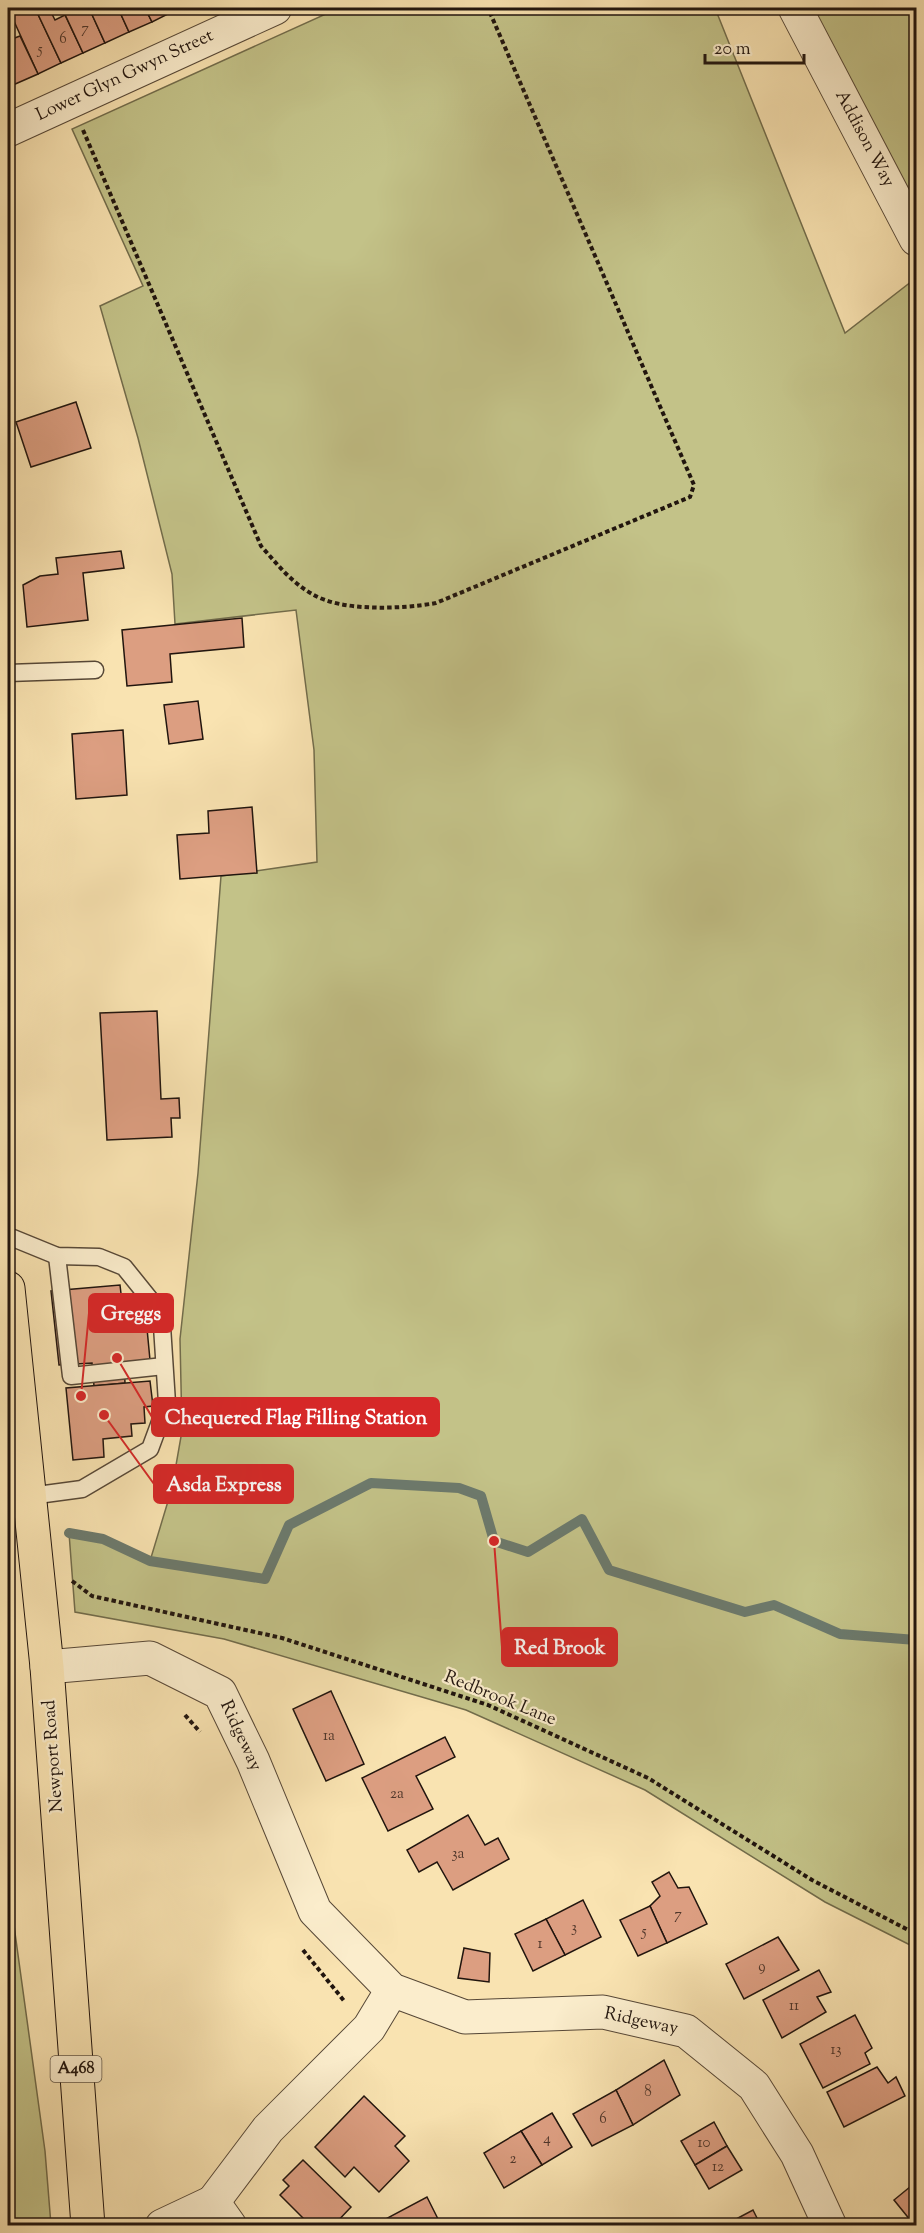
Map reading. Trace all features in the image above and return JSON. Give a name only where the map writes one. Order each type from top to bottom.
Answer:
[{"type":"main road","name":"Newport Road","points":[[8,1288],[40,1584],[88,2226]]},
{"type":"street","name":"Addison Way","points":[[795,8],[916,238]]},
{"type":"street","name":"Lower Glyn Gwyn Street","points":[[8,130],[255,12]]},
{"type":"street","name":"Ridgeway","points":[[47,1667],[150,1658],[220,1693],[253,1761],[315,1911],[392,1989],[465,2018],[603,2012],[686,2031],[754,2086],[796,2154],[830,2226]]},
{"type":"street","points":[[162,2226],[221,2214],[268,2129],[369,2028],[392,1989]]},
{"type":"lane","points":[[8,673],[94,670]]},
{"type":"lane","points":[[8,1236],[57,1256],[99,1257],[124,1267],[153,1303],[162,1326],[167,1403],[150,1449],[82,1489],[30,1496]]},
{"type":"lane","points":[[57,1256],[71,1377],[164,1366]]},
{"type":"path","points":[[71,101],[261,546],[287,576],[313,596],[349,605],[401,609],[436,603],[690,497],[694,485],[488,8]]},
{"type":"path","name":"Redbrook Lane","points":[[40,1584],[73,1581],[93,1596],[282,1638],[488,1705],[648,1778],[812,1880],[916,1934]]},
{"type":"path","points":[[183,1714],[202,1737]]},
{"type":"path","points":[[298,1943],[369,2028]]},
{"type":"shaded area","points":[[339,8],[715,8],[845,333],[916,278],[916,1948],[825,1902],[645,1790],[466,1710],[224,1639],[75,1612],[69,1533],[103,1539],[150,1561],[172,1488],[182,1431],[180,1339],[198,1173],[221,876],[317,862],[314,750],[296,610],[175,624],[172,574],[138,438],[100,306],[143,286],[72,129]]},
{"type":"shaded area","points":[[795,8],[916,8],[916,239]]},
{"type":"shaded area","points":[[8,1882],[45,2151],[51,2225],[8,2225]]},
{"type":"building","points":[[8,8],[35,8],[61,63],[38,74]]},
{"type":"building","points":[[35,8],[49,8],[55,20],[65,15],[83,53],[61,63]]},
{"type":"building","points":[[62,8],[89,8],[105,43],[83,53]]},
{"type":"building","points":[[89,8],[118,8],[129,32],[105,43]]},
{"type":"building","points":[[118,8],[145,8],[152,22],[129,32]]},
{"type":"building","points":[[145,8],[175,8],[176,10],[152,22]]},
{"type":"building","points":[[8,28],[12,39],[20,36],[38,74],[13,85],[8,74]]},
{"type":"building","points":[[76,402],[91,448],[31,467],[16,422]]},
{"type":"building","points":[[121,551],[124,568],[83,573],[88,620],[27,627],[23,585],[40,576],[58,574],[56,558]]},
{"type":"building","points":[[242,618],[244,647],[170,654],[172,682],[127,686],[122,630]]},
{"type":"building","points":[[198,701],[203,739],[169,744],[164,705]]},
{"type":"building","points":[[123,730],[127,795],[76,799],[72,734]]},
{"type":"building","points":[[252,807],[257,873],[180,879],[177,835],[209,833],[208,811]]},
{"type":"building","points":[[157,1011],[161,1099],[179,1098],[180,1118],[171,1118],[172,1137],[107,1140],[100,1013]]},
{"type":"building","points":[[120,1285],[124,1319],[146,1318],[150,1360],[124,1362],[125,1383],[94,1386],[92,1363],[59,1365],[51,1291]]},
{"type":"building","points":[[150,1381],[153,1406],[144,1407],[145,1423],[131,1424],[132,1436],[103,1439],[104,1457],[73,1460],[66,1388]]},
{"type":"building","points":[[331,1691],[364,1764],[326,1781],[293,1709]]},
{"type":"building","points":[[445,1737],[455,1757],[416,1776],[433,1809],[388,1831],[362,1778]]},
{"type":"building","points":[[468,1815],[485,1845],[498,1838],[509,1859],[453,1890],[437,1862],[419,1872],[407,1850]]},
{"type":"building","points":[[669,1872],[678,1888],[689,1887],[707,1924],[667,1943],[650,1906],[660,1896],[652,1882]]},
{"type":"building","points":[[583,1900],[601,1937],[565,1955],[546,1919]]},
{"type":"building","points":[[650,1906],[667,1943],[638,1956],[620,1920]]},
{"type":"building","points":[[546,1919],[565,1955],[533,1971],[515,1934]]},
{"type":"building","points":[[778,1937],[799,1970],[744,1999],[726,1964]]},
{"type":"building","points":[[464,1948],[490,1953],[489,1982],[458,1978]]},
{"type":"building","points":[[819,1970],[831,1992],[817,1997],[826,2012],[782,2038],[763,2000]]},
{"type":"building","points":[[855,2015],[872,2048],[865,2053],[870,2064],[823,2088],[800,2044]]},
{"type":"building","points":[[664,2060],[680,2095],[633,2125],[616,2090]]},
{"type":"building","points":[[877,2067],[888,2083],[896,2077],[905,2096],[844,2127],[827,2092]]},
{"type":"building","points":[[616,2090],[633,2125],[592,2146],[573,2114]]},
{"type":"building","points":[[364,2096],[405,2136],[395,2146],[409,2161],[379,2192],[354,2167],[345,2177],[315,2147]]},
{"type":"building","points":[[552,2113],[572,2147],[542,2165],[521,2131]]},
{"type":"building","points":[[714,2122],[727,2146],[695,2165],[681,2141]]},
{"type":"building","points":[[521,2131],[542,2165],[504,2188],[484,2153]]},
{"type":"building","points":[[727,2146],[742,2170],[709,2189],[695,2165]]},
{"type":"building","points":[[303,2160],[351,2207],[333,2226],[311,2226],[280,2195],[289,2186],[283,2180]]},
{"type":"building","points":[[916,2182],[916,2226],[915,2226],[894,2200]]},
{"type":"building","points":[[427,2197],[438,2219],[428,2226],[379,2226],[378,2223]]},
{"type":"building","points":[[753,2210],[761,2226],[723,2226]]},
{"type":"waterway","points":[[69,1533],[103,1539],[150,1561],[265,1579],[289,1525],[371,1483],[459,1488],[481,1496],[494,1541],[528,1552],[582,1519],[609,1570],[745,1612],[774,1605],[840,1634],[916,1640]]},
{"type":"place","name":"Chequered Flag Filling Station","points":[[117,1358]]},
{"type":"place","name":"Greggs","points":[[81,1396]]},
{"type":"place","name":"Asda Express","points":[[104,1415]]},
{"type":"place","name":"Red Brook","points":[[494,1541]]}]
